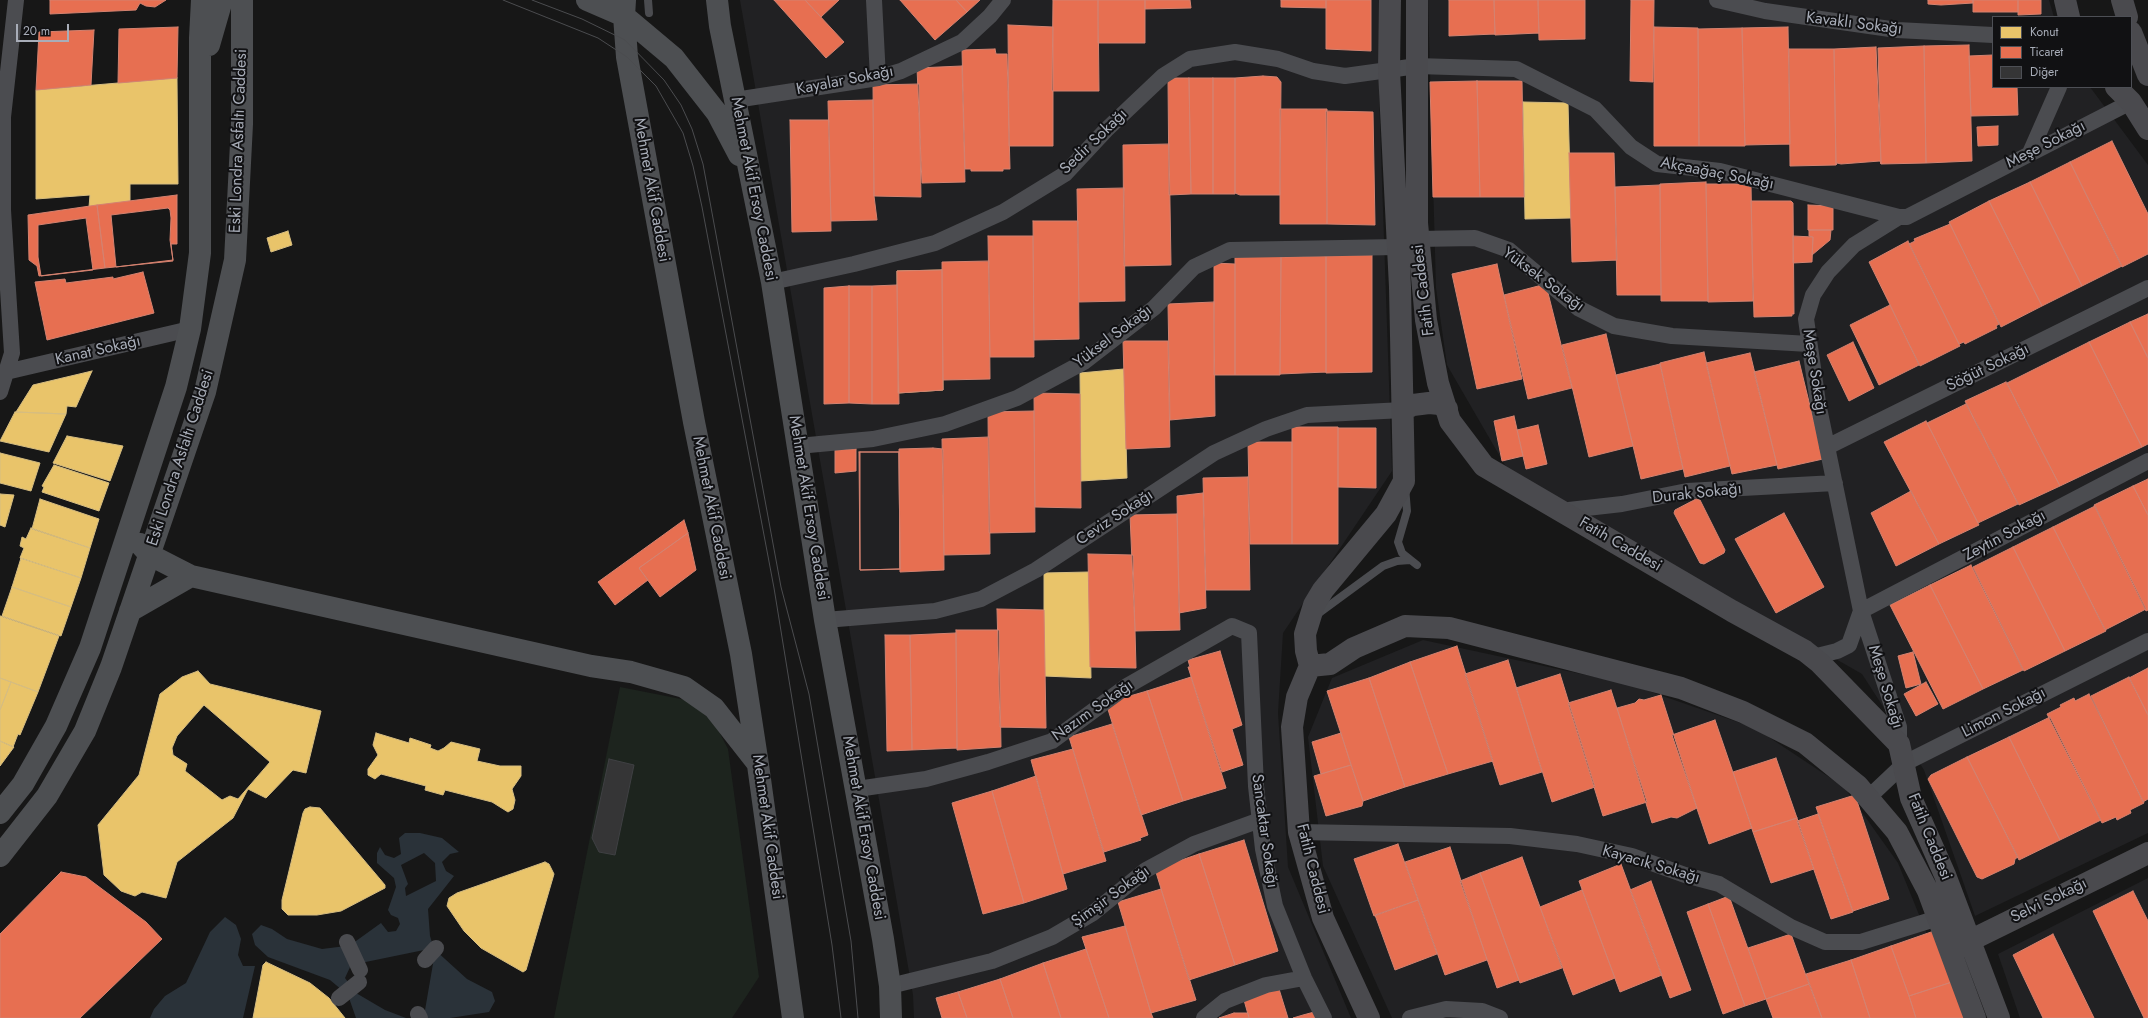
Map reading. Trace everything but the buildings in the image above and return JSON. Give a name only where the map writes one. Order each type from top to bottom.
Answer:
[{"type":"main road","name":"Eski Londra Asfaltı Caddesi","points":[[0,812],[23,784],[56,726],[90,648],[176,387],[190,329],[200,253],[200,98],[202,0]]},
{"type":"main road","points":[[200,98],[210,40],[222,0]]},
{"type":"main road","name":"Eski Londra Asfaltı Caddesi","points":[[0,856],[47,796],[85,731],[111,667],[205,392],[235,260],[242,124],[242,0]]},
{"type":"main road","points":[[587,0],[624,8],[679,64],[717,113],[751,179]]},
{"type":"main road","name":"Mehmet Akif Ersoy Caddesi","points":[[717,0],[720,26],[772,282],[825,620],[857,789],[890,986],[891,1018]]},
{"type":"main road","name":"Fatih Caddesi","points":[[1369,1018],[1323,918],[1299,832],[1292,727],[1297,697],[1310,666],[1306,650],[1305,634],[1314,605],[1323,590],[1386,514],[1404,480],[1398,247],[1389,71],[1390,0]]},
{"type":"main road","name":"Fatih Caddesi","points":[[1417,0],[1418,239],[1426,320],[1438,382],[1450,421],[1484,466],[1732,611],[1805,651],[1820,663],[1902,754],[1911,798],[1945,875],[1999,1018]]},
{"type":"main road","points":[[2065,0],[2069,16]]},
{"type":"main road","points":[[2122,0],[2127,16]]},
{"type":"main road","name":"Mehmet Akif Caddesi","points":[[624,8],[627,57],[694,422],[740,654],[758,765],[794,1018]]},
{"type":"main road","points":[[2132,34],[2148,74]]},
{"type":"main road","points":[[2117,88],[2131,102],[2148,129]]},
{"type":"main road","points":[[1403,410],[1413,405],[1429,403],[1440,404],[1447,409]]},
{"type":"main road","points":[[128,532],[150,555],[191,576],[591,666],[631,672],[684,687],[714,708],[758,765]]},
{"type":"main road","points":[[130,611],[191,576]]},
{"type":"main road","name":"Fatih Caddesi","points":[[1310,666],[1330,664],[1354,648],[1405,626],[1449,628],[1681,688],[1743,712],[1805,743],[1858,786],[1896,832],[1928,891],[1975,1018]]},
{"type":"main road","name":"Selvi Sokağı","points":[[1950,950],[2148,853]]},
{"type":"street","points":[[0,392],[12,353],[3,210],[1,117],[16,0]]},
{"type":"street","points":[[874,0],[878,78]]},
{"type":"street","name":"Kayalar Sokağı","points":[[735,100],[878,78],[901,71],[962,42],[990,16],[1002,0]]},
{"type":"street","name":"Kavaklı Sokağı","points":[[1717,0],[1765,11],[1890,29],[1992,35]]},
{"type":"street","name":"Sedir Sokağı","points":[[772,282],[854,264],[935,243],[1002,212],[1065,174],[1106,130],[1163,76],[1190,59],[1235,52],[1278,59],[1313,72],[1345,76],[1417,66]]},
{"type":"street","name":"Akçaağaç Sokağı","points":[[1417,66],[1516,68],[1595,109],[1631,147],[1657,164],[1720,171],[1899,217]]},
{"type":"street","points":[[2030,153],[2059,88]]},
{"type":"street","name":"Meşe Sokağı","points":[[1902,754],[1899,727],[1861,611],[1827,448],[1806,319],[1813,296],[1828,272],[1854,245],[1899,217],[1907,217],[2131,102]]},
{"type":"street","name":"Yüksek Sokağı","points":[[1418,239],[1475,238],[1509,250],[1578,308],[1614,326],[1672,336],[1809,344]]},
{"type":"street","name":"Yüksel Sokağı","points":[[798,446],[873,439],[945,424],[1017,398],[1084,362],[1154,308],[1194,267],[1230,250],[1398,247]]},
{"type":"street","name":"Söğüt Sokağı","points":[[1827,448],[2148,288]]},
{"type":"street","name":"Kanat Sokağı","points":[[6,372],[190,329]]},
{"type":"street","name":"Ceviz Sokağı","points":[[825,620],[935,611],[981,599],[1036,570],[1214,453],[1253,435],[1307,415],[1403,410]]},
{"type":"street","name":"Zeytin Sokağı","points":[[1861,611],[2148,461]]},
{"type":"street","name":"Durak Sokağı","points":[[1560,511],[1622,504],[1687,491],[1835,484]]},
{"type":"street","points":[[1805,651],[1817,656],[1837,651],[1849,645],[1861,611]]},
{"type":"street","name":"Nazım Sokağı","points":[[857,789],[926,779],[988,762],[1052,741],[1127,686],[1232,626],[1249,633]]},
{"type":"street","name":"Sancaktar Sokağı","points":[[1249,633],[1256,786],[1263,849],[1275,906],[1304,978],[1324,1018]]},
{"type":"street","name":"Limon Sokağı","points":[[1868,798],[1902,754],[2148,641]]},
{"type":"street","name":"Şimşir Sokağı","points":[[890,986],[992,961],[1052,937],[1093,913],[1146,870],[1194,844],[1260,820]]},
{"type":"street","name":"Kayacık Sokağı","points":[[1299,832],[1510,836],[1577,844],[1632,856],[1719,884],[1791,927],[1824,942],[1860,942],[1938,918]]},
{"type":"street","points":[[339,998],[360,976],[347,942]]},
{"type":"street","points":[[425,960],[436,948]]},
{"type":"street","points":[[1204,1018],[1225,1001],[1266,985],[1304,978]]},
{"type":"street","points":[[1410,1018],[1446,1008],[1482,1011],[1500,1018]]},
{"type":"lane","points":[[648,0],[649,13]]},
{"type":"lane","points":[[1309,621],[1330,603],[1383,566],[1397,561],[1413,563],[1402,553],[1398,542],[1407,511],[1408,500],[1404,480]]},
{"type":"shaded area","points":[[740,0],[1380,0],[1379,94],[1392,471],[1283,633],[1278,713],[1288,867],[1351,1018],[914,1018],[913,995]]},
{"type":"shaded area","points":[[1428,0],[2049,0],[2054,16],[1992,16],[1992,88],[2091,88],[2148,165],[2148,833],[1975,916],[1924,770],[1862,674],[1509,472],[1447,365],[1436,288]]},
{"type":"shaded area","points":[[1423,640],[1628,684],[1755,728],[1844,787],[1898,863],[1961,1018],[1392,1018],[1323,866],[1308,737],[1332,678]]},
{"type":"shaded area","points":[[620,687],[686,700],[714,722],[728,749],[759,977],[732,1018],[554,1018]]},
{"type":"shaded area","points":[[405,833],[420,833],[442,838],[459,852],[450,854],[442,862],[446,871],[454,876],[428,909],[430,936],[434,949],[467,979],[492,992],[495,1001],[489,1012],[450,1018],[419,1018],[424,1016],[434,958],[424,950],[351,965],[345,978],[356,993],[385,1010],[406,1018],[356,1018],[348,995],[330,980],[268,957],[255,945],[252,934],[261,925],[272,929],[287,939],[322,949],[346,946],[356,941],[381,923],[388,932],[396,931],[400,924],[398,918],[391,915],[388,910],[396,887],[394,878],[377,863],[377,853],[380,847],[385,855],[394,858],[401,854],[399,838]],"holes":[[[424,853],[435,863],[436,881],[406,896],[405,888],[408,884],[401,865]]]},
{"type":"shaded area","points":[[2148,878],[2148,1018],[2020,1018],[1998,954]]},
{"type":"shaded area","points":[[225,917],[236,925],[241,939],[238,955],[243,966],[255,966],[243,1018],[150,1018],[154,1009],[165,996],[186,983],[210,932]]},
{"type":"tram line","points":[[503,0],[598,38],[627,57],[656,86],[683,133],[693,166],[702,207],[774,588],[832,945],[841,1018]]},
{"type":"tram line","points":[[532,0],[582,19],[625,40],[664,80],[681,105],[692,129],[703,164],[781,587],[809,694],[851,941],[858,1018]]}]
